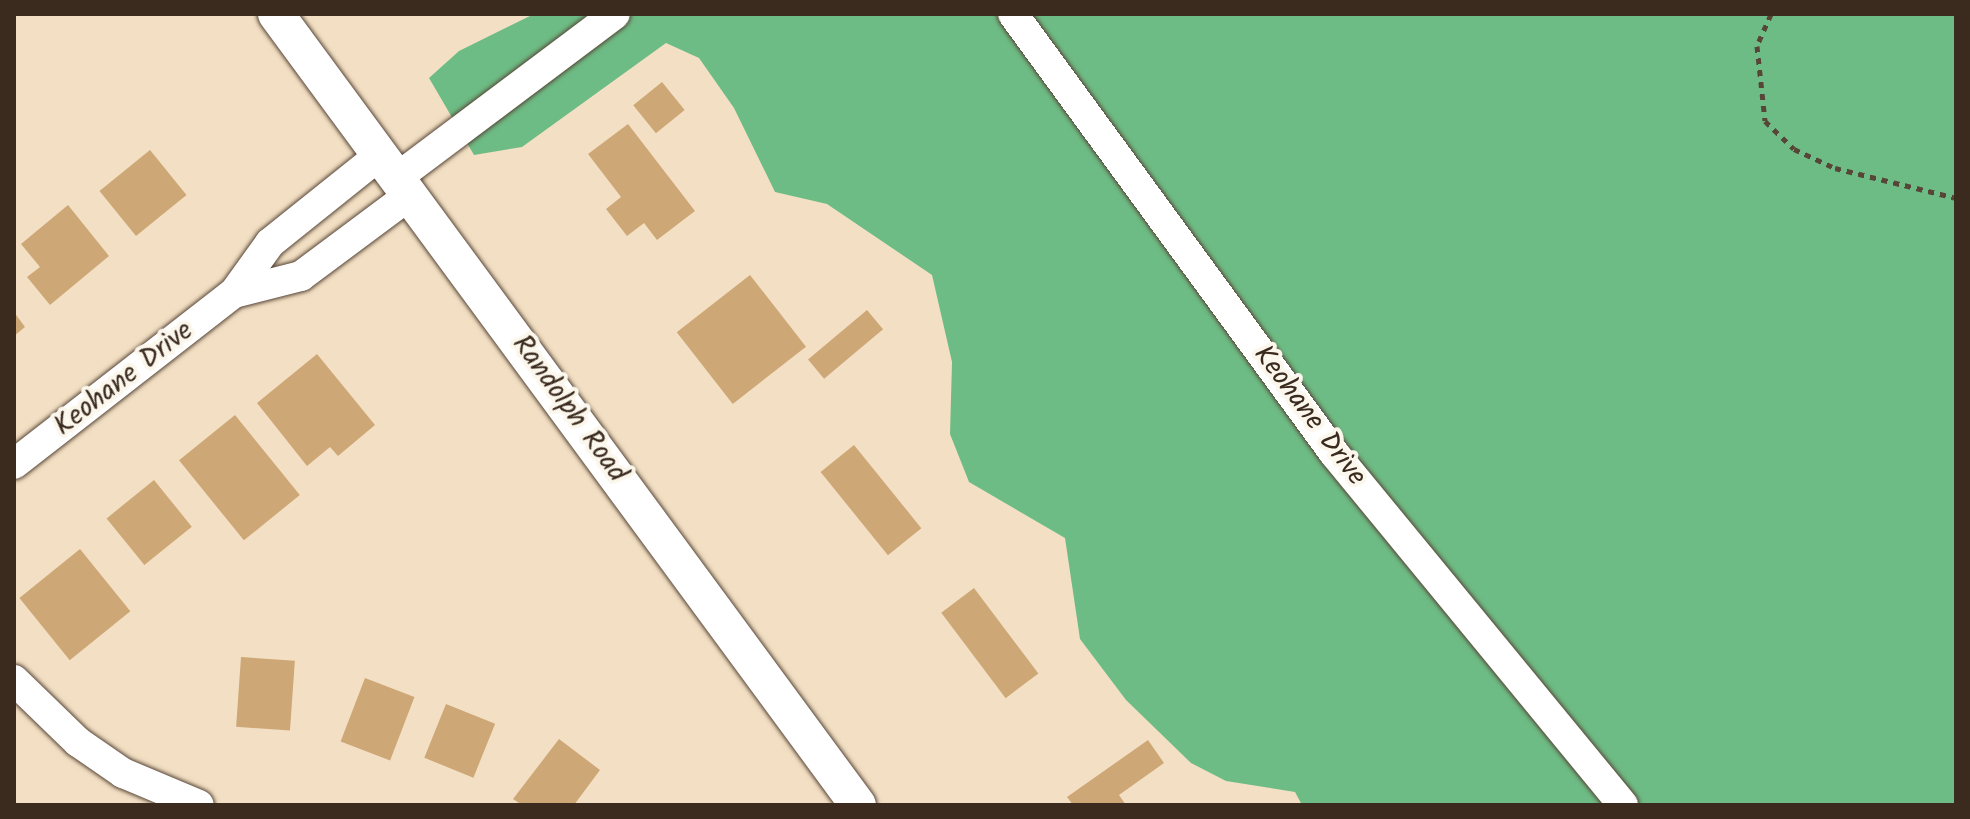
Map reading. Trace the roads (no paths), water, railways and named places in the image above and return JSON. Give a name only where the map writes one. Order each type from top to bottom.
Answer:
[{"type":"street","name":"Randolph Road","points":[[276,14],[858,805]]},
{"type":"street","name":"Keohane Drive","points":[[14,464],[234,293],[270,243],[397,175],[615,14]]},
{"type":"street","name":"Keohane Drive","points":[[1013,14],[1334,453],[1623,805]]},
{"type":"street","name":"Keohane Drive","points":[[234,293],[301,276],[397,175]]},
{"type":"street","points":[[14,680],[78,742],[123,773],[199,805]]}]
